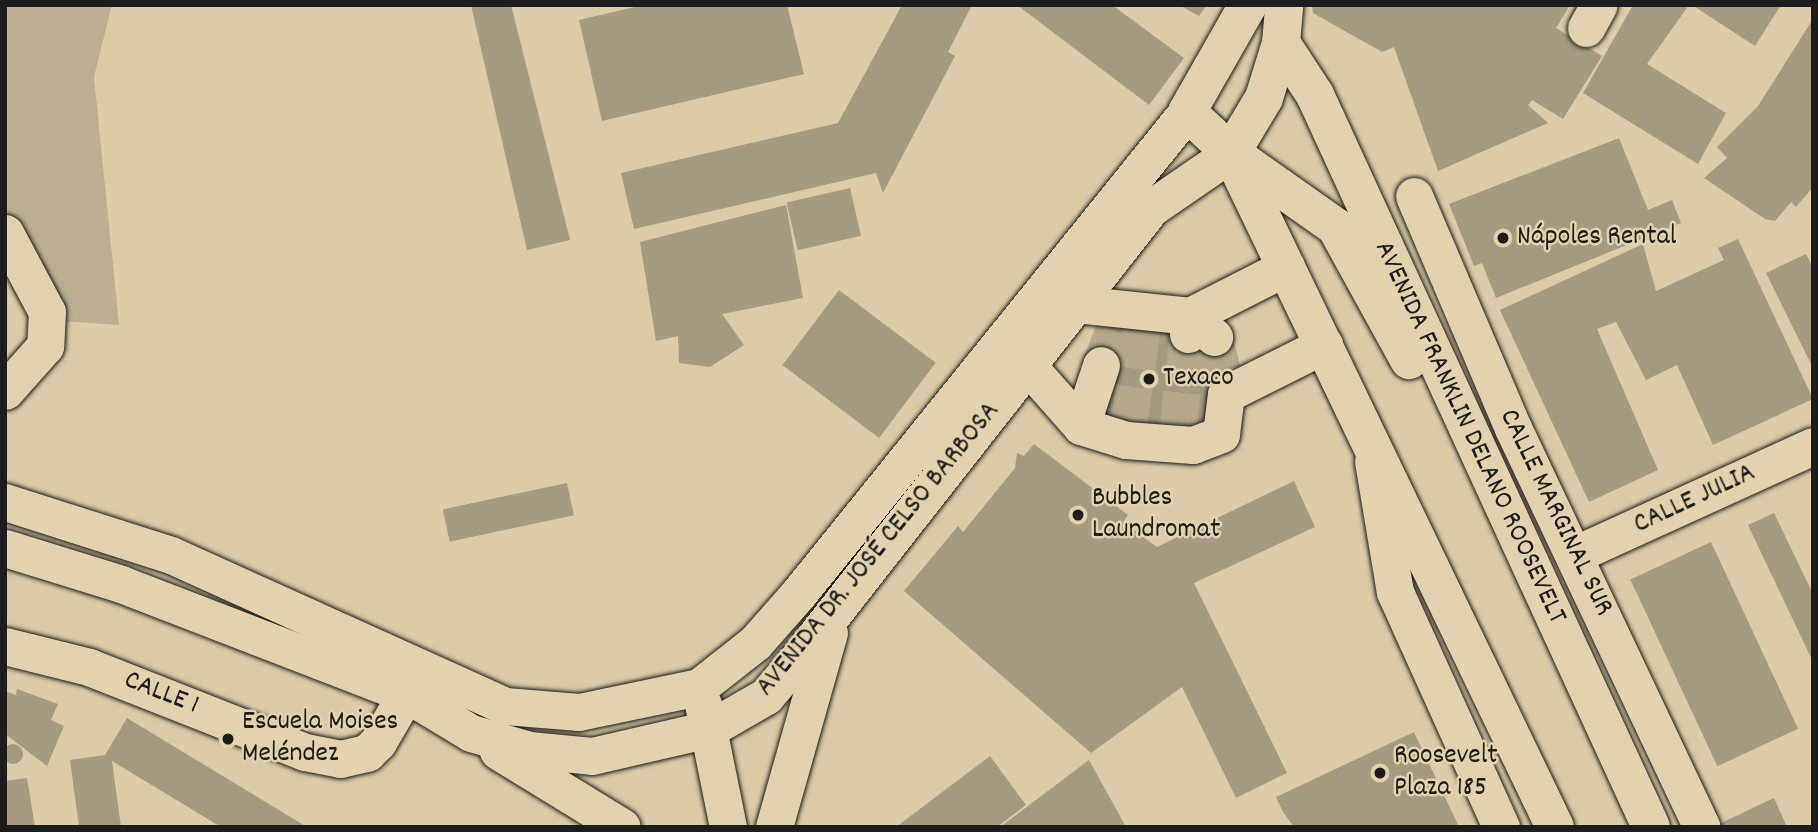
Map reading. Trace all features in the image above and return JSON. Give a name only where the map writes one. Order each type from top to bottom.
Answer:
[{"type":"main road","name":"AVENIDA DR. JOSÉ CELSO BARBOSA","points":[[1187,112],[1248,5]]},
{"type":"main road","name":"AVENIDA DR. JOSÉ CELSO BARBOSA","points":[[1231,153],[1264,98],[1281,43],[1284,5]]},
{"type":"main road","name":"AVENIDA FRANKLIN DELANO ROOSEVELT","points":[[1281,43],[1315,95],[1472,446],[1651,827]]},
{"type":"main road","points":[[1187,112],[1231,153],[1336,227],[1411,364],[1472,446]]},
{"type":"main road","points":[[1231,153],[1555,827]]},
{"type":"street","name":"AVENIDA DR. JOSÉ CELSO BARBOSA","points":[[5,548],[414,682],[505,706],[579,712],[699,687],[755,643],[799,593],[1187,112]]},
{"type":"street","name":"AVENIDA DR. JOSÉ CELSO BARBOSA","points":[[5,502],[172,555],[414,682],[471,733],[569,757],[709,729],[766,696],[837,610],[1151,208],[1231,153]]},
{"type":"street","name":"CALLE MARGINAL SUR","points":[[1414,196],[1513,428],[1576,554],[1702,827]]},
{"type":"street","points":[[5,233],[47,312],[45,346],[5,390]]},
{"type":"street","points":[[1208,350],[1286,267]]},
{"type":"street","points":[[1076,304],[1130,320],[1208,350],[1324,345]]},
{"type":"street","points":[[1028,366],[1081,426],[1177,437],[1222,434],[1208,350]]},
{"type":"street","points":[[1081,426],[1101,365]]},
{"type":"street","points":[[1472,446],[1513,428]]},
{"type":"street","points":[[1368,435],[1395,592],[1501,827]]},
{"type":"street","name":"CALLE JULIA","points":[[1576,554],[1813,446]]},
{"type":"street","points":[[774,827],[837,610]]},
{"type":"street","name":"CALLE 1","points":[[5,646],[89,667],[305,752],[340,759],[367,753],[414,682]]},
{"type":"street","points":[[699,687],[728,827]]},
{"type":"street","points":[[471,733],[622,827]]},
{"type":"shaded area","points":[[5,5],[112,5],[94,77],[119,325],[61,321],[5,207]]},
{"type":"building","points":[[471,5],[511,5],[570,240],[527,250]]},
{"type":"building","points":[[643,5],[787,5],[804,74],[602,121],[579,20]]},
{"type":"building","points":[[902,5],[972,5],[948,52],[955,56],[883,193],[876,173],[634,229],[621,173],[838,123]]},
{"type":"building","points":[[1017,5],[1112,5],[1184,58],[1149,105]]},
{"type":"building","points":[[1179,5],[1207,5],[1199,16]]},
{"type":"building","points":[[1312,5],[1570,5],[1556,28],[1602,56],[1563,119],[1532,100],[1528,105],[1548,123],[1438,171],[1394,47],[1382,52],[1313,13]]},
{"type":"building","points":[[1633,5],[1689,5],[1647,64],[1726,113],[1698,164],[1583,93]]},
{"type":"building","points":[[1692,5],[1781,5],[1755,46]]},
{"type":"building","points":[[1813,19],[1813,187],[1796,207],[1791,202],[1775,221],[1765,219],[1704,178],[1727,158],[1717,147],[1758,106]]},
{"type":"building","points":[[1619,138],[1648,210],[1672,200],[1681,223],[1496,298],[1482,263],[1474,266],[1449,204]]},
{"type":"building","points":[[850,188],[861,236],[798,250],[787,203]]},
{"type":"building","points":[[786,205],[803,298],[722,314],[744,345],[710,367],[679,363],[678,336],[656,341],[640,242]]},
{"type":"building","points":[[1738,239],[1813,399],[1713,445],[1677,365],[1646,380],[1616,322],[1597,329],[1658,470],[1589,502],[1500,310],[1643,244],[1656,291],[1724,260],[1718,248]]},
{"type":"building","points":[[1806,254],[1813,268],[1813,368],[1766,273]]},
{"type":"building","points":[[839,290],[936,363],[879,438],[782,365]]},
{"type":"building","points":[[1105,325],[1225,338],[1215,432],[1095,419]]},
{"type":"building","points":[[1034,444],[1128,515],[1123,522],[1157,547],[1294,481],[1315,527],[1194,583],[1287,773],[1236,798],[1182,687],[1091,753],[904,591],[958,526],[963,532],[1015,468],[1017,453],[1024,456]]},
{"type":"building","points":[[567,483],[574,515],[450,542],[443,509]]},
{"type":"building","points":[[1774,513],[1813,594],[1813,662],[1748,525]]},
{"type":"building","points":[[1711,542],[1798,729],[1717,766],[1630,580]]},
{"type":"building","points":[[17,689],[58,704],[51,720],[64,726],[47,766],[5,734],[5,691],[16,695]]},
{"type":"building","points":[[127,718],[307,827],[221,827],[112,761],[121,827],[79,827],[70,760],[105,755]]},
{"type":"building","name":"Roosevelt Plaza 185","points":[[1414,732],[1459,827],[1294,827],[1283,812],[1276,797]]},
{"type":"building","points":[[13,744],[20,747],[23,754],[20,761],[13,764],[6,761],[3,754],[6,747]]},
{"type":"building","points":[[990,756],[1026,805],[997,827],[896,827]]},
{"type":"building","points":[[1089,760],[1126,827],[1000,827]]},
{"type":"building","points":[[27,778],[35,827],[5,827],[5,781]]},
{"type":"building","points":[[1774,798],[1787,827],[1720,827],[1719,824]]},
{"type":"tunnel","points":[[1101,365],[1115,326]]},
{"type":"tunnel","points":[[1129,423],[1142,329]]},
{"type":"tunnel","points":[[1178,429],[1188,334]]},
{"type":"tunnel","points":[[1214,337],[1222,370]]},
{"type":"place","name":"Nápoles Rental","points":[[1503,238]]},
{"type":"place","name":"Texaco","points":[[1149,379]]},
{"type":"place","name":"Bubbles Laundromat","points":[[1078,515]]},
{"type":"place","name":"Escuela Moises Meléndez","points":[[228,739]]},
{"type":"place","name":"Roosevelt Plaza 185","points":[[1380,773]]}]
